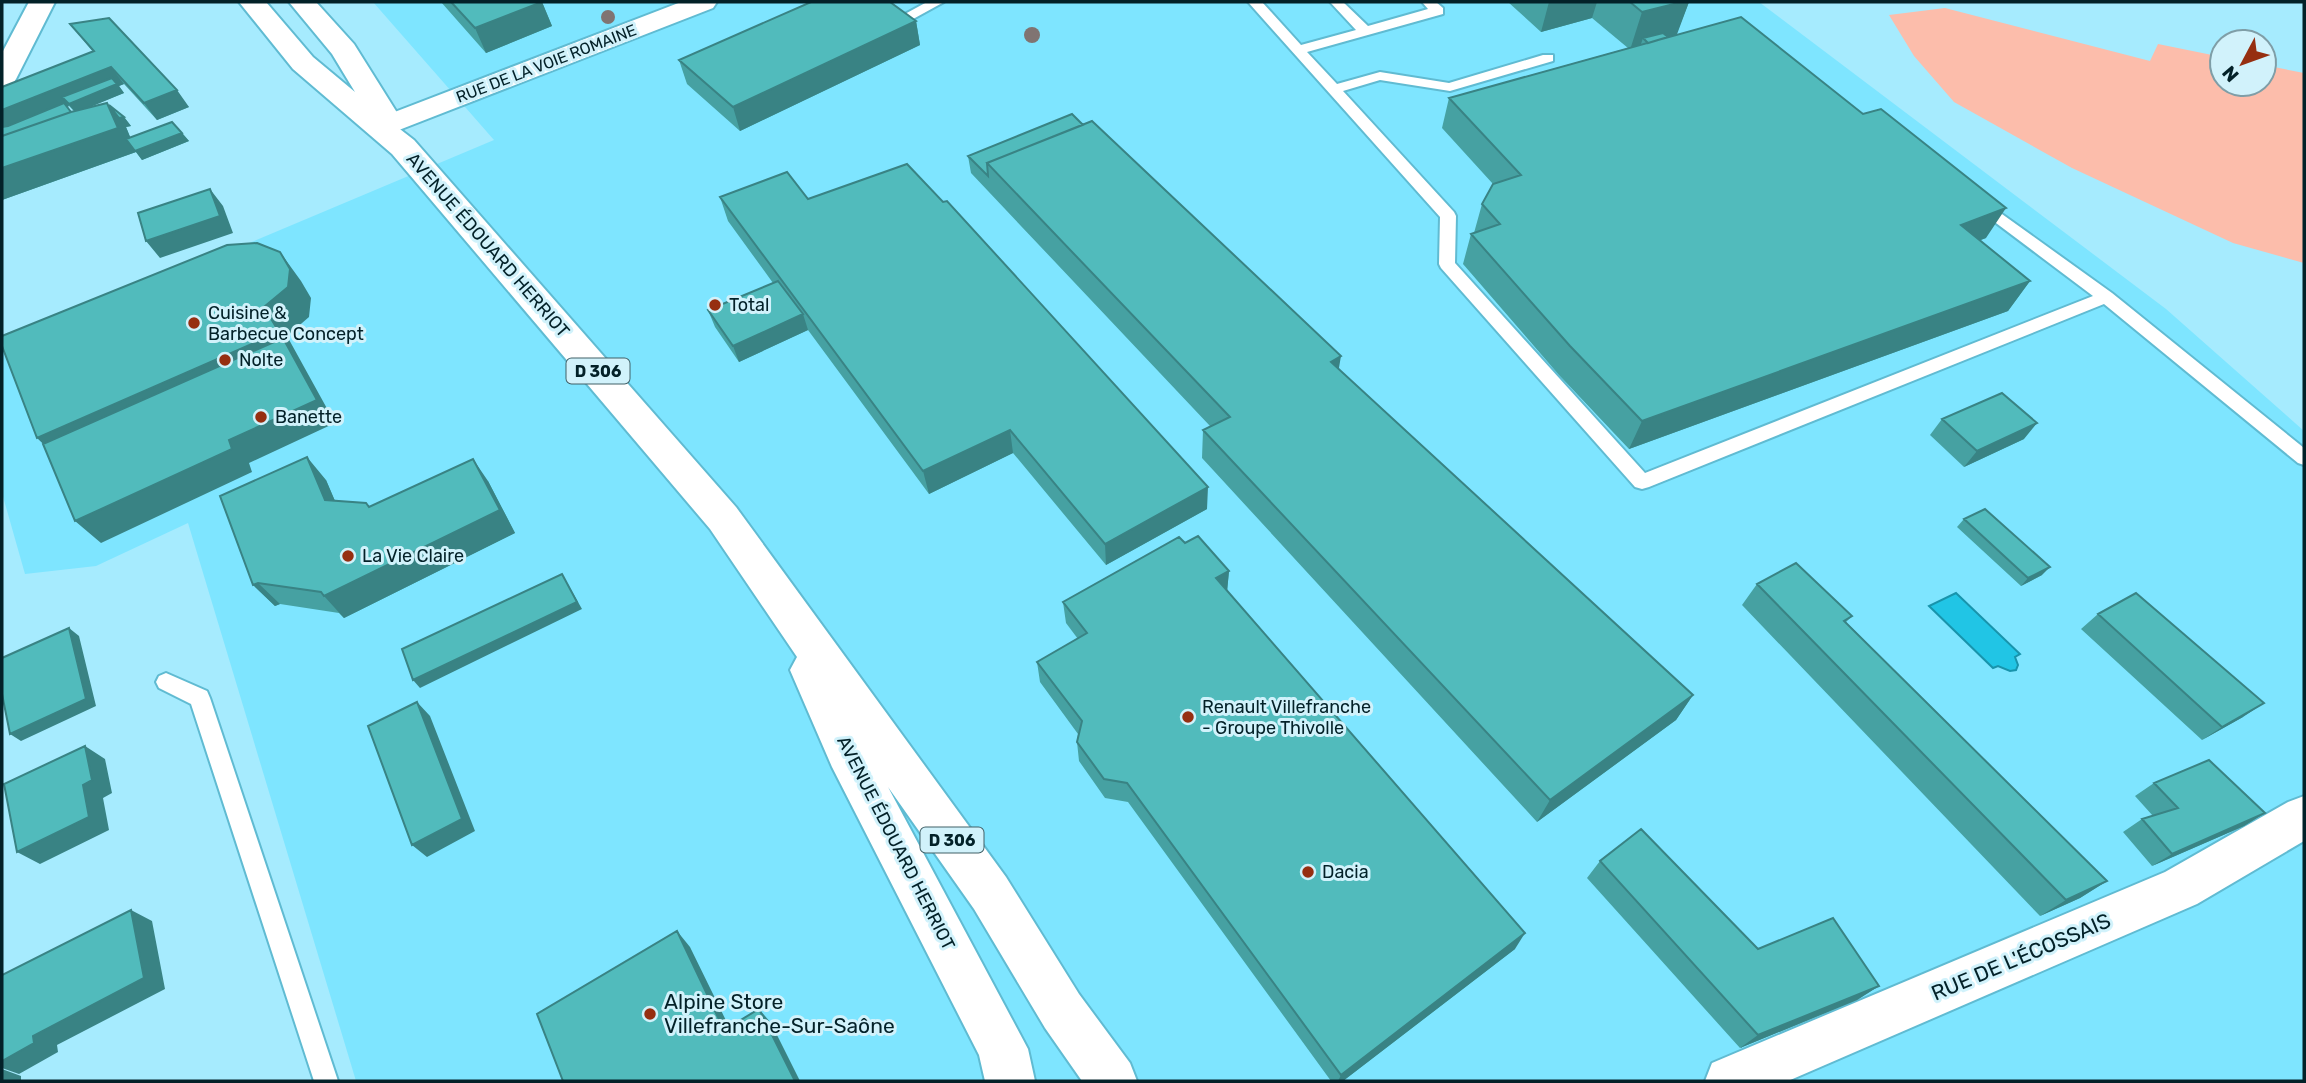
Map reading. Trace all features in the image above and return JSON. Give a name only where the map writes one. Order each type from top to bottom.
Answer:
[{"type":"main road","points":[[2,79],[42,2]]},
{"type":"main road","name":"AVENUE ÉDOUARD HERRIOT","points":[[252,2],[303,62],[396,135]]},
{"type":"main road","name":"AVENUE ÉDOUARD HERRIOT","points":[[302,2],[344,50],[396,135],[723,517],[782,604],[990,892],[1062,1011],[1112,1081]]},
{"type":"main road","name":"RUE DE LA VOIE ROMAINE","points":[[396,135],[704,2]]},
{"type":"main road","name":"AVENUE ÉDOUARD HERRIOT","points":[[782,604],[847,753],[1003,1049],[1010,1081]]},
{"type":"main road","name":"RUE DE L'ÉCOSSAIS","points":[[1730,1081],[2181,888],[2304,817]]},
{"type":"lane","points":[[899,21],[937,2]]},
{"type":"lane","points":[[1255,2],[1448,216],[1447,264],[1642,482],[2106,297]]},
{"type":"lane","points":[[1336,2],[1365,31]]},
{"type":"lane","points":[[1298,50],[1438,11],[1428,2]]},
{"type":"lane","points":[[1334,89],[1380,76],[1450,87],[1549,58]]},
{"type":"lane","points":[[1973,198],[2106,297],[2304,458]]},
{"type":"lane","points":[[166,682],[200,698],[326,1081]]},
{"type":"shaded area","points":[[373,2],[1759,2],[2166,309],[2304,431],[2304,1081],[356,1081],[188,523],[96,566],[25,574],[2,493],[2,347],[494,140]]},
{"type":"shaded area","points":[[1945,8],[2150,61],[2158,44],[2208,54],[2208,98],[2278,98],[2278,68],[2304,73],[2304,263],[2233,243],[2072,168],[1954,102],[1914,56],[1889,15]]},
{"type":"shaded area","points":[[1956,593],[2020,654],[2015,657],[2018,665],[2016,670],[2010,671],[1998,666],[1993,668],[1929,606]]},
{"type":"building","points":[[451,2],[542,2],[475,28]]},
{"type":"building","points":[[811,2],[890,2],[916,21],[733,107],[679,60]]},
{"type":"building","points":[[1630,2],[1682,2],[1642,12]]},
{"type":"building","points":[[1741,17],[1863,114],[1881,109],[2006,208],[1961,225],[2030,281],[1642,421],[1570,346],[1471,234],[1500,224],[1482,204],[1493,184],[1521,175],[1449,98]]},
{"type":"building","points":[[109,18],[177,90],[144,103],[111,67],[2,110],[2,87],[94,51],[70,24]]},
{"type":"building","points":[[1663,33],[1668,37],[1648,43],[1643,38]]},
{"type":"building","points":[[112,78],[117,84],[69,104],[62,97]]},
{"type":"building","points":[[64,103],[71,112],[2,136],[2,127]]},
{"type":"building","points":[[107,103],[118,128],[2,168],[2,136],[71,112]]},
{"type":"building","points":[[109,105],[124,117],[119,118]]},
{"type":"building","points":[[1072,114],[1083,125],[987,163],[988,176],[968,156]]},
{"type":"building","points":[[1092,121],[1341,356],[1331,362],[1693,695],[1550,800],[1203,430],[1230,417],[987,163]]},
{"type":"building","points":[[172,122],[182,133],[135,151],[126,139]]},
{"type":"building","points":[[907,164],[943,202],[947,201],[1208,487],[1105,544],[1010,430],[923,471],[720,197],[787,172],[808,199]]},
{"type":"building","points":[[210,189],[220,216],[146,241],[138,213]]},
{"type":"building","points":[[257,243],[280,252],[290,269],[288,287],[264,307],[279,332],[37,438],[2,346],[2,336],[227,245]]},
{"type":"building","points":[[778,281],[803,314],[733,346],[708,310]]},
{"type":"building","points":[[283,338],[317,400],[229,440],[232,449],[75,521],[43,444]]},
{"type":"building","points":[[2002,393],[2037,423],[1977,451],[1942,419]]},
{"type":"building","points":[[307,457],[325,500],[366,503],[369,507],[473,459],[500,510],[324,596],[321,592],[258,583],[253,585],[220,496]]},
{"type":"building","points":[[1985,509],[2050,567],[2028,578],[1964,519]]},
{"type":"building","points":[[1198,536],[1229,571],[1216,578],[1525,933],[1341,1075],[1127,783],[1104,779],[1077,742],[1082,721],[1037,662],[1087,633],[1063,602],[1179,537],[1185,543]]},
{"type":"building","points":[[1796,563],[1852,616],[1844,621],[2107,881],[2066,900],[1757,584]]},
{"type":"building","points":[[562,574],[577,602],[413,680],[402,649]]},
{"type":"building","points":[[2136,593],[2264,703],[2222,727],[2098,614]]},
{"type":"building","points":[[69,628],[86,699],[10,734],[2,694],[2,658]]},
{"type":"building","points":[[417,702],[462,819],[412,845],[368,726]]},
{"type":"building","points":[[85,746],[92,780],[83,785],[89,817],[17,852],[4,784]]},
{"type":"building","points":[[2209,760],[2265,813],[2172,854],[2142,819],[2178,808],[2154,783]]},
{"type":"building","points":[[1641,829],[1758,949],[1833,918],[1879,986],[1758,1035],[1600,861]]},
{"type":"building","points":[[131,910],[144,978],[33,1036],[34,1043],[2,1061],[2,975]]},
{"type":"building","name":"Alpine Store Villefranche-Sur-Saône","points":[[677,931],[724,1030],[759,1009],[795,1081],[563,1081],[537,1014]]},
{"type":"place","name":"Total","points":[[715,305]]},
{"type":"place","name":"Cuisine & Barbecue Concept","points":[[194,323]]},
{"type":"place","name":"Nolte","points":[[225,360]]},
{"type":"place","name":"Banette","points":[[261,417]]},
{"type":"place","name":"La Vie Claire","points":[[348,556]]},
{"type":"place","name":"Renault Villefranche - Groupe Thivolle","points":[[1188,717]]},
{"type":"place","name":"Dacia","points":[[1308,872]]},
{"type":"place","name":"Alpine Store Villefranche-Sur-Saône","points":[[650,1014]]}]
